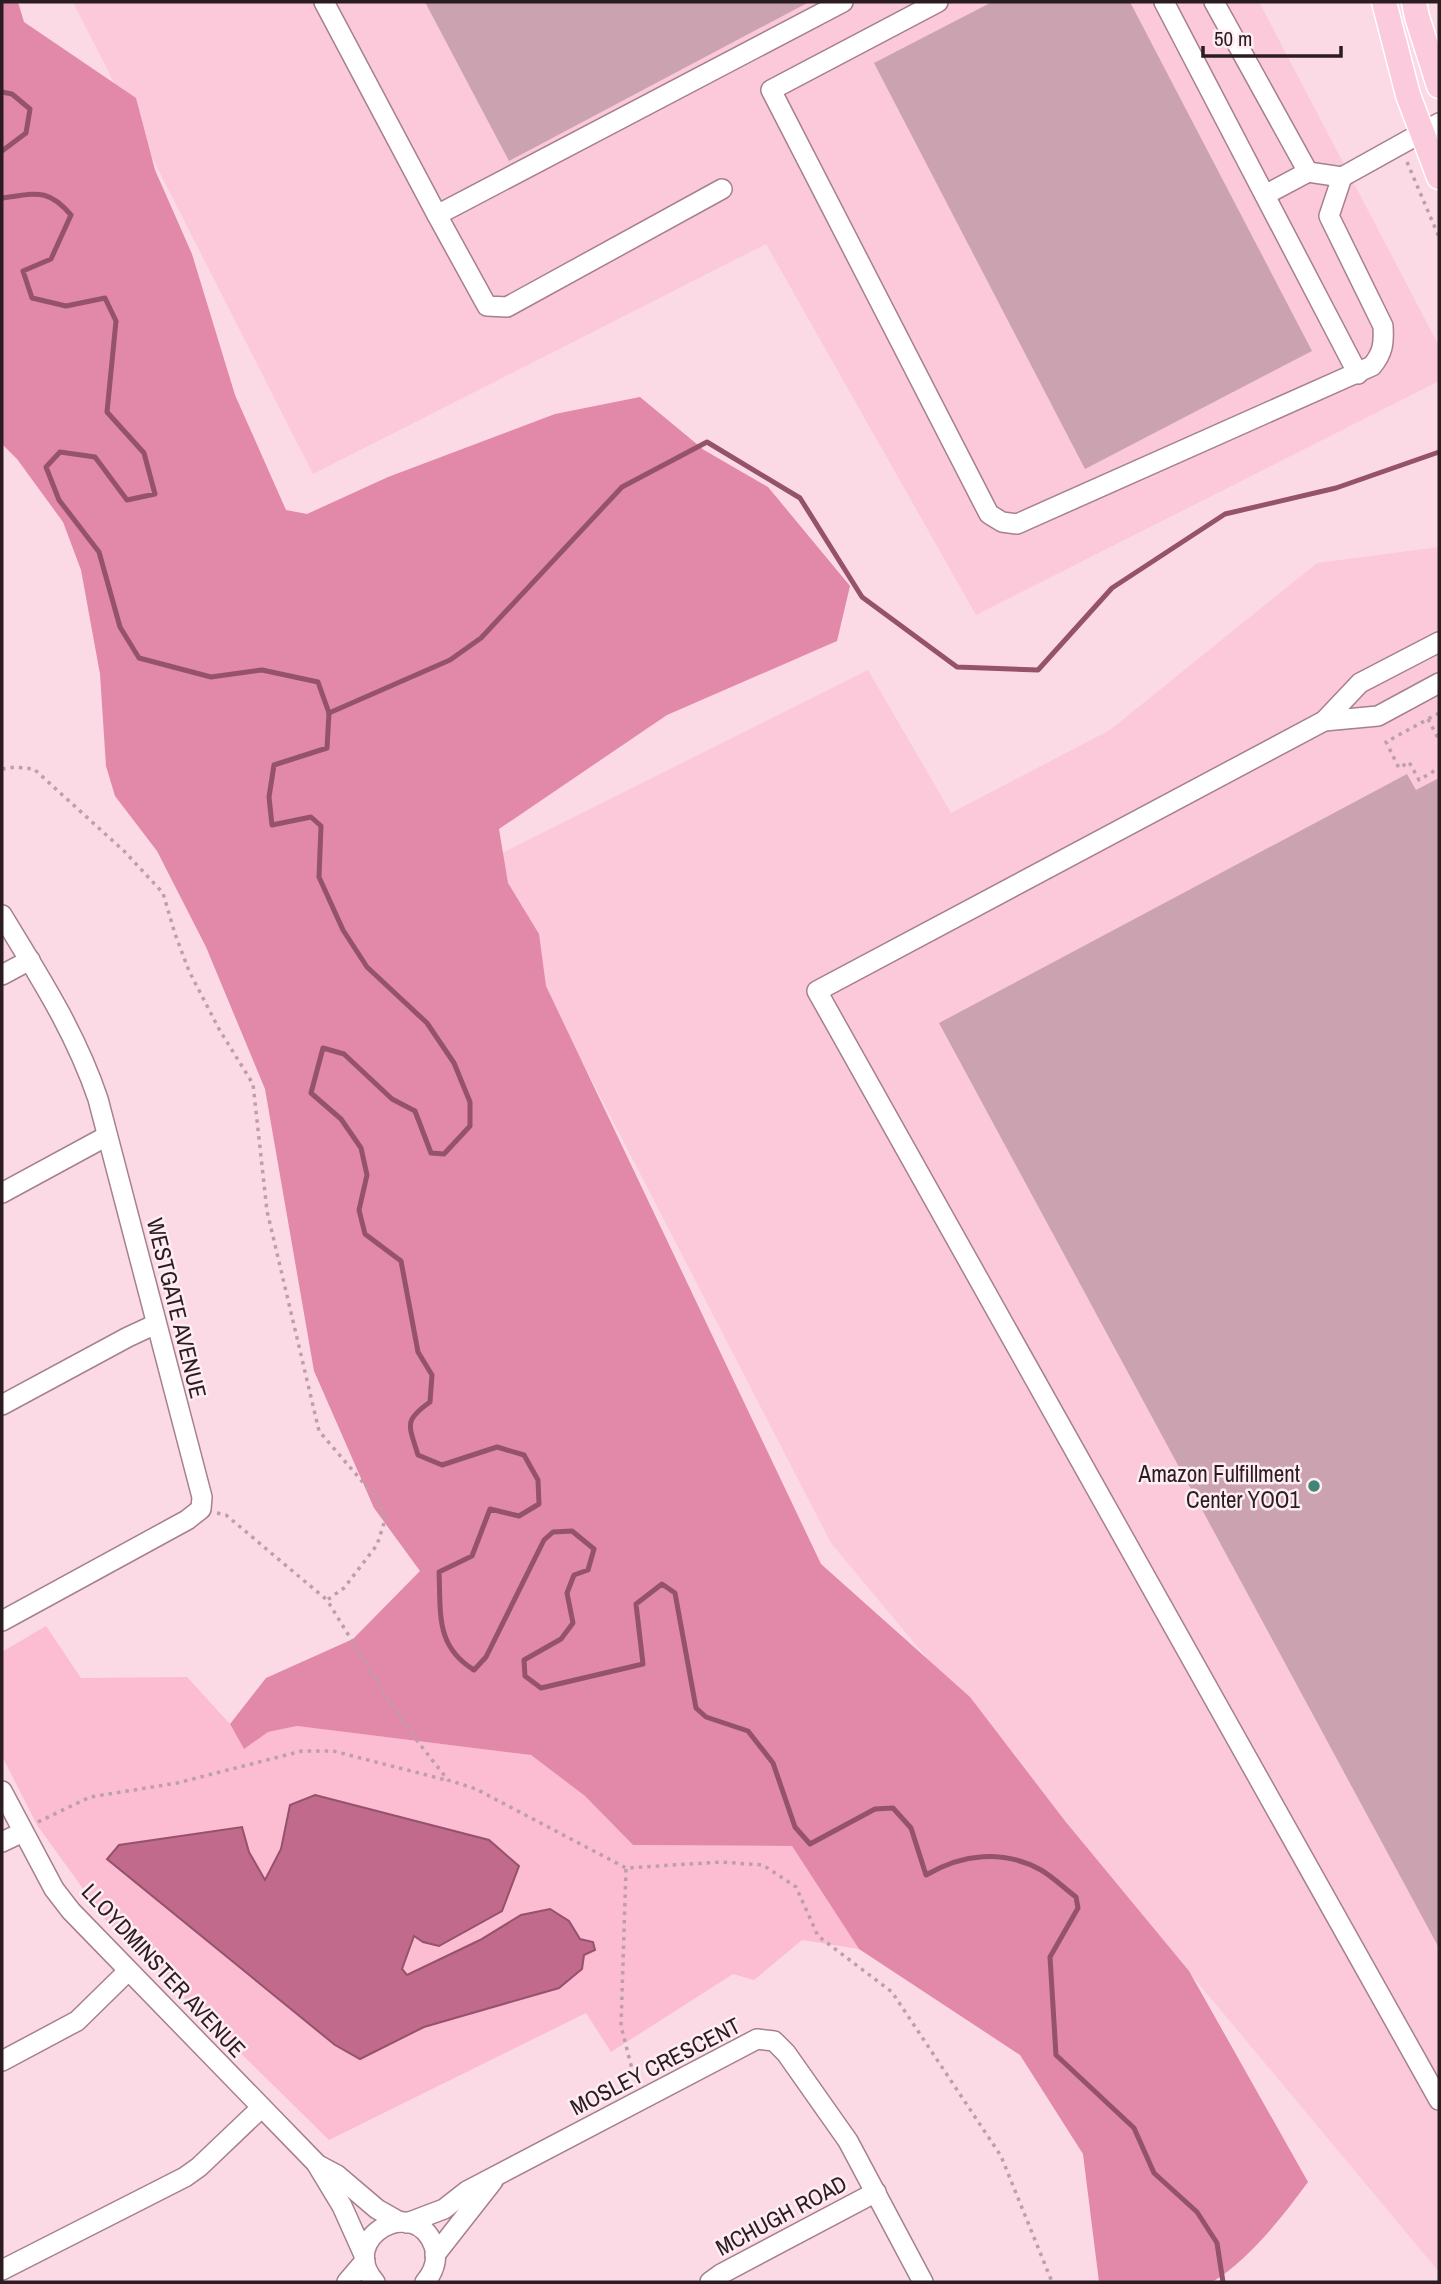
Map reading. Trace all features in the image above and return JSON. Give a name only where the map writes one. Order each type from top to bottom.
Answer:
[{"type":"main road","points":[[1384,2],[1408,95],[1430,128],[1439,177]]},
{"type":"main road","points":[[1414,2],[1439,86]]},
{"type":"street","points":[[324,2],[487,306],[507,307],[722,189]]},
{"type":"street","points":[[438,215],[843,2]]},
{"type":"street","points":[[937,2],[771,90],[989,514],[1002,522],[1017,524],[1372,366],[1381,356],[1383,326],[1329,216],[1342,177]]},
{"type":"street","points":[[1164,2],[1358,374]]},
{"type":"street","points":[[1214,2],[1308,172]]},
{"type":"street","points":[[1265,195],[1308,172],[1342,177],[1430,128]]},
{"type":"street","points":[[1439,642],[1360,683],[1324,720],[817,991],[1439,2100]]},
{"type":"street","points":[[1324,720],[1378,716],[1439,683]]},
{"type":"street","name":"WESTGATE AVENUE","points":[[2,915],[70,1028],[85,1061],[202,1497],[201,1509]]},
{"type":"street","points":[[2,975],[30,960]]},
{"type":"street","points":[[2,1193],[107,1136]]},
{"type":"street","points":[[2,1405],[128,1336],[156,1324]]},
{"type":"street","points":[[2,1621],[187,1520],[201,1509]]},
{"type":"street","name":"LLOYDMINSTER AVENUE","points":[[2,1791],[54,1889],[71,1911],[316,2163],[342,2206],[365,2258],[368,2272],[375,2282]]},
{"type":"street","points":[[2,1842],[23,1832]]},
{"type":"street","points":[[2,2061],[77,2021],[128,1971]]},
{"type":"street","name":"MOSLEY CRESCENT","points":[[346,2282],[365,2258],[366,2246],[383,2226],[444,2208],[467,2191],[757,2039],[774,2041],[786,2053],[848,2141],[923,2282]]},
{"type":"street","points":[[2,2270],[185,2177],[261,2108]]},
{"type":"street","name":"LLOYDMINSTER AVENUE","points":[[316,2163],[337,2175],[377,2209],[425,2232],[433,2244],[435,2258]]},
{"type":"street","name":"MOSLEY CRESCENT","points":[[425,2282],[432,2274],[435,2258],[495,2178]]},
{"type":"street","name":"MCHUGH ROAD","points":[[710,2282],[876,2192]]},
{"type":"street","points":[[435,2258],[446,2282]]},
{"type":"path","points":[[1409,169],[1439,237]]},
{"type":"path","points":[[1439,713],[1386,742],[1399,768],[1409,762],[1419,780],[1439,768]]},
{"type":"path","points":[[1428,719],[1439,740]]},
{"type":"path","points":[[2,769],[34,769],[125,852],[163,893],[189,971],[219,1029],[253,1084],[267,1211],[319,1431],[378,1500],[385,1520],[377,1545],[344,1588],[327,1600]]},
{"type":"path","points":[[201,1509],[226,1515],[327,1600],[384,1693],[448,1780]]},
{"type":"path","points":[[23,1832],[44,1818],[90,1797],[177,1783],[302,1751],[333,1751],[476,1788],[626,1868],[722,1862],[763,1865],[796,1887],[818,1936],[892,1992],[1001,2156],[1052,2282]]},
{"type":"path","points":[[626,1868],[621,2026],[635,2077],[646,2097]]},
{"type":"shaded area","points":[[2,2],[18,2],[24,22],[136,98],[155,170],[192,254],[235,395],[286,510],[307,514],[388,477],[555,414],[640,397],[704,450],[768,487],[850,586],[837,641],[667,715],[499,829],[508,883],[539,934],[546,986],[821,1564],[970,1697],[1065,1821],[1189,1971],[1308,2182],[1252,2250],[1212,2282],[1099,2282],[1083,2154],[1020,2055],[859,1949],[792,1846],[633,1845],[585,1796],[531,1755],[297,1726],[268,1732],[244,1749],[230,1724],[266,1678],[353,1639],[420,1571],[374,1508],[314,1371],[265,1089],[206,947],[157,851],[115,796],[106,766],[100,674],[81,570],[63,522],[17,459],[2,444]]},
{"type":"shaded area","points":[[73,2],[1259,2],[1439,346],[1439,381],[976,615],[766,244],[313,474]]},
{"type":"shaded area","points":[[1439,547],[1439,2272],[831,1543],[480,864],[868,670],[951,813],[1110,730],[1317,563]]},
{"type":"shaded area","points":[[46,1626],[81,1678],[187,1677],[230,1724],[244,1749],[268,1732],[297,1726],[531,1755],[585,1796],[633,1845],[792,1846],[859,1949],[802,1940],[754,1980],[733,1974],[611,2052],[586,2013],[329,2140],[107,1922],[37,1825],[2,1756],[2,1652]]},
{"type":"shaded area","points":[[315,1795],[489,1840],[519,1866],[502,1911],[439,1946],[423,1942],[414,1936],[402,1969],[407,1975],[480,1940],[521,1915],[550,1909],[569,1921],[580,1939],[593,1942],[595,1950],[584,1955],[582,1969],[559,1988],[424,2027],[360,2059],[335,2045],[107,1859],[119,1845],[242,1827],[249,1852],[265,1880],[281,1849],[290,1805]]},
{"type":"building","points":[[425,2],[809,2],[509,161]]},
{"type":"building","points":[[992,2],[1130,2],[1312,351],[1085,469],[874,63]]},
{"type":"building","name":"Amazon Fulfillment Center YOO1","points":[[1407,774],[1416,790],[1439,778],[1439,1948],[939,1023]]},
{"type":"waterway","points":[[2,92],[12,94],[30,109],[26,133],[2,151]]},
{"type":"waterway","points":[[2,198],[40,194],[55,200],[71,215],[51,259],[23,271],[32,298],[66,306],[105,298],[116,321],[107,412],[144,453],[155,494],[127,500],[95,457],[60,452],[46,467],[59,500],[99,552],[120,627],[139,658],[211,677],[262,670],[318,682],[329,713],[327,748],[274,765],[269,797],[272,825],[311,817],[321,826],[319,877],[343,930],[367,967],[427,1023],[454,1063],[470,1102],[470,1126],[444,1154],[431,1153],[415,1111],[392,1099],[344,1054],[323,1048],[311,1093],[341,1119],[361,1148],[367,1175],[359,1210],[365,1234],[401,1261],[418,1352],[432,1375],[430,1402],[415,1414],[410,1424],[418,1455],[442,1465],[497,1447],[524,1455],[538,1480],[539,1504],[519,1516],[490,1509],[472,1556],[439,1572],[441,1615],[446,1639],[452,1650],[474,1670],[486,1657],[544,1540],[553,1532],[572,1531],[594,1549],[588,1570],[574,1575],[567,1593],[573,1623],[561,1639],[524,1660],[525,1676],[541,1688],[643,1664],[636,1604],[662,1584],[675,1593],[696,1708],[706,1717],[748,1731],[773,1763],[795,1827],[810,1844],[875,1809],[893,1808],[911,1828],[926,1875],[954,1862],[968,1859],[1012,1859],[1041,1870],[1076,1897],[1078,1908],[1050,1957],[1056,2055],[1134,2128],[1154,2173],[1197,2212],[1217,2243],[1223,2282]]},
{"type":"waterway","points":[[329,713],[450,660],[481,638],[622,487],[707,442],[800,498],[862,597],[957,667],[1038,670],[1112,588],[1225,514],[1336,488],[1439,452]]},
{"type":"place","name":"Amazon Fulfillment Center YOO1","points":[[1314,1486]]}]
